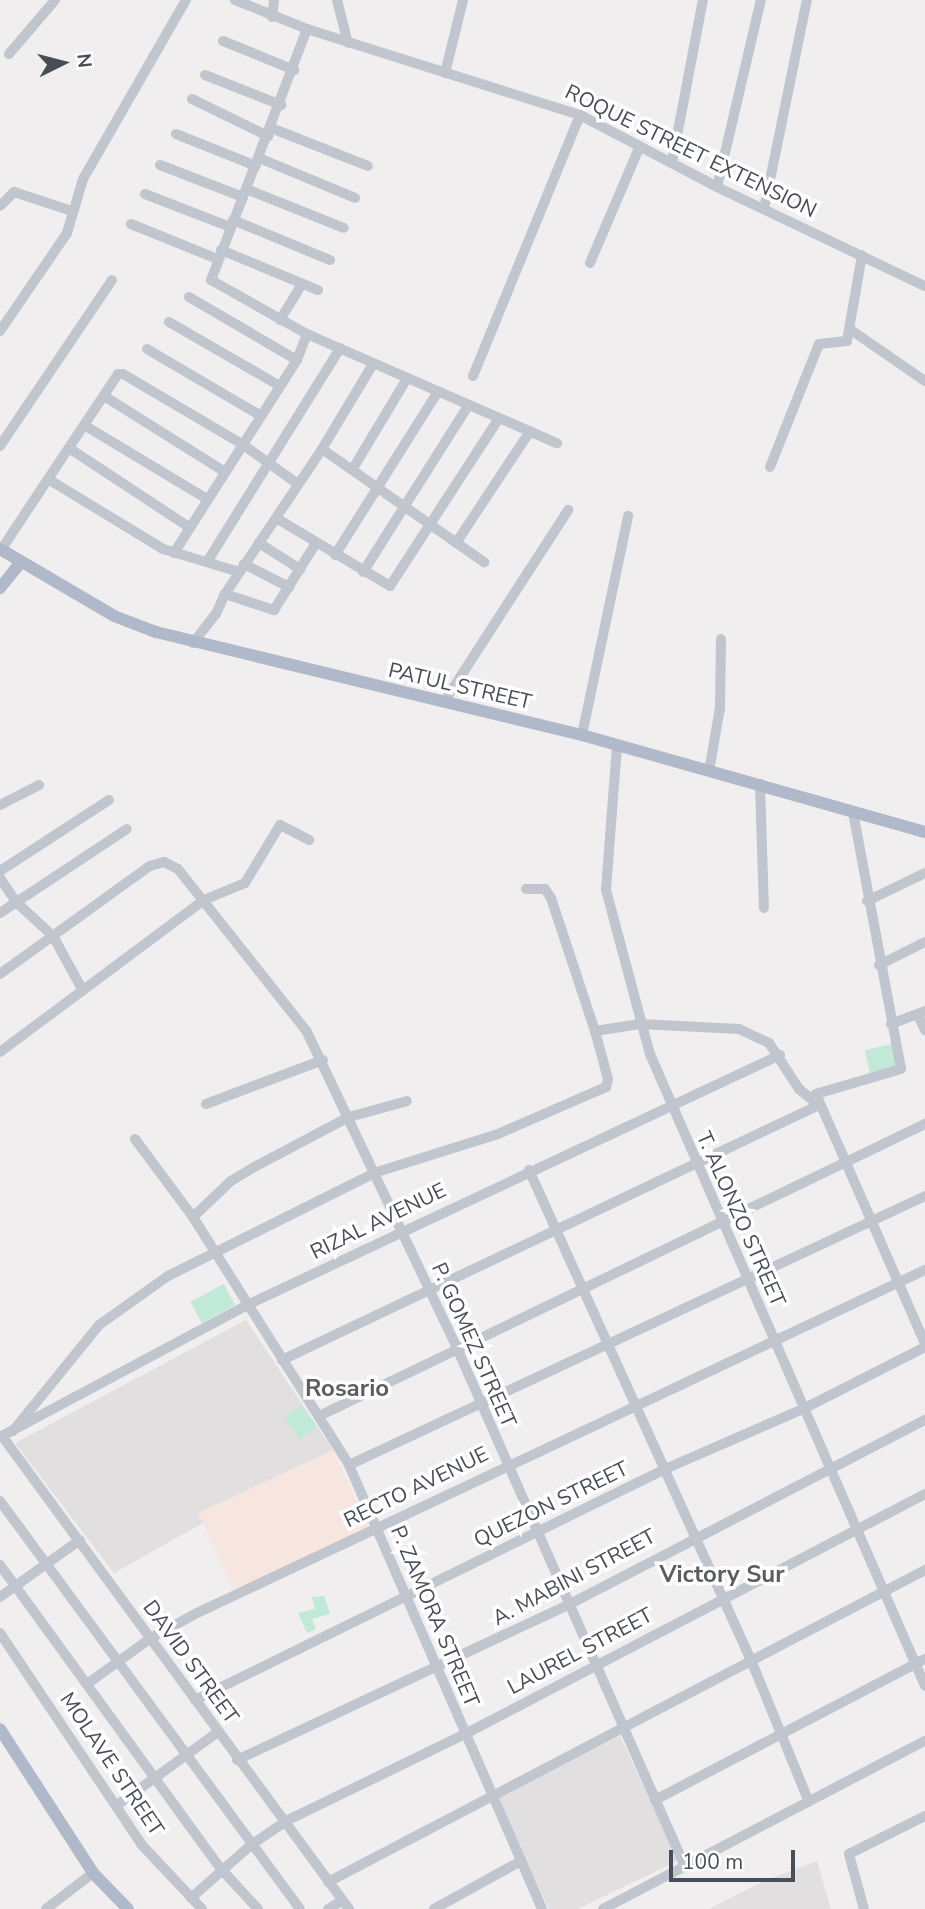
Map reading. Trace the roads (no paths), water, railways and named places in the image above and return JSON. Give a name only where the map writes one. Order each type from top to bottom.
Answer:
[{"type":"main road","name":"PATUL STREET","points":[[1,549],[114,616],[193,643],[582,735],[925,832]]},
{"type":"main road","points":[[0,588],[21,562]]},
{"type":"main road","points":[[0,1729],[93,1873],[128,1909]]},
{"type":"street","points":[[9,54],[55,0]]},
{"type":"street","points":[[0,331],[67,233],[83,179],[186,0]]},
{"type":"street","name":"ROQUE STREET EXTENSION","points":[[235,0],[272,17],[348,43],[580,115],[717,187],[925,286]]},
{"type":"street","points":[[272,17],[274,0]]},
{"type":"street","points":[[337,0],[348,43]]},
{"type":"street","points":[[445,73],[463,0]]},
{"type":"street","points":[[672,162],[703,0]]},
{"type":"street","points":[[717,187],[761,0]]},
{"type":"street","points":[[764,209],[807,3]]},
{"type":"street","points":[[307,29],[281,105],[210,276],[212,283],[307,334],[406,380],[557,443]]},
{"type":"street","points":[[223,41],[294,70]]},
{"type":"street","points":[[205,75],[281,105]]},
{"type":"street","points":[[192,99],[270,132],[368,166]]},
{"type":"street","points":[[472,376],[580,115]]},
{"type":"street","points":[[176,134],[355,198]]},
{"type":"street","points":[[590,263],[640,146]]},
{"type":"street","points":[[160,165],[344,228]]},
{"type":"street","points":[[0,206],[14,192],[72,211]]},
{"type":"street","points":[[145,194],[330,260]]},
{"type":"street","points":[[131,224],[318,290]]},
{"type":"street","points":[[770,467],[817,348],[822,342],[846,343],[851,330],[862,255]]},
{"type":"street","points":[[0,446],[112,280]]},
{"type":"street","points":[[280,320],[302,284]]},
{"type":"street","points":[[189,297],[298,360]]},
{"type":"street","points":[[169,322],[280,386]]},
{"type":"street","points":[[851,330],[925,381]]},
{"type":"street","points":[[174,552],[298,360],[307,334]]},
{"type":"street","points":[[207,562],[271,464],[340,348]]},
{"type":"street","points":[[147,349],[261,416]]},
{"type":"street","points":[[193,643],[322,449],[373,364]]},
{"type":"street","points":[[1,549],[118,374],[130,377],[242,444],[298,484]]},
{"type":"street","points":[[352,470],[406,380]]},
{"type":"street","points":[[335,555],[437,393]]},
{"type":"street","points":[[104,396],[225,471]]},
{"type":"street","points":[[363,572],[468,405]]},
{"type":"street","points":[[276,518],[363,572],[391,585],[499,418]]},
{"type":"street","points":[[84,425],[207,499]]},
{"type":"street","points":[[456,542],[530,431]]},
{"type":"street","points":[[69,448],[188,527]]},
{"type":"street","points":[[322,449],[484,562]]},
{"type":"street","points":[[48,479],[152,544],[207,562],[242,568],[289,587]]},
{"type":"street","points":[[444,702],[568,510]]},
{"type":"street","points":[[582,735],[628,516]]},
{"type":"street","points":[[259,543],[300,569]]},
{"type":"street","points":[[225,594],[271,611],[316,543]]},
{"type":"street","points":[[709,771],[720,708],[721,639]]},
{"type":"street","name":"T. ALONZO STREET","points":[[617,746],[606,890],[640,1024],[720,1224],[884,1592],[921,1661],[925,1686]]},
{"type":"street","points":[[760,784],[764,908]]},
{"type":"street","points":[[0,804],[39,785]]},
{"type":"street","points":[[0,872],[109,800]]},
{"type":"street","points":[[853,812],[900,1072],[816,1094],[818,1105],[925,1345]]},
{"type":"street","points":[[0,1052],[204,900],[248,880],[280,825],[309,840]]},
{"type":"street","points":[[0,914],[127,829]]},
{"type":"street","name":"P. GOMEZ STREET","points":[[53,936],[150,866],[164,862],[178,869],[307,1032],[377,1172],[457,1348],[480,1407],[685,1867]]},
{"type":"street","points":[[867,901],[925,873]]},
{"type":"street","points":[[0,878],[16,902],[53,936],[82,989]]},
{"type":"street","points":[[13,1431],[64,1364],[113,1312],[212,1252],[377,1172],[498,1134],[601,1092],[608,1079],[595,1031],[548,893],[540,887],[526,888]]},
{"type":"street","points":[[0,974],[53,936]]},
{"type":"street","points":[[879,965],[925,942]]},
{"type":"street","points":[[891,1024],[921,1013],[925,1030]]},
{"type":"street","points":[[595,1031],[640,1024],[739,1029],[769,1042],[780,1055],[799,1089],[818,1105]]},
{"type":"street","name":"RIZAL AVENUE","points":[[1,1437],[245,1306],[529,1170],[780,1055]]},
{"type":"street","points":[[206,1104],[323,1060]]},
{"type":"street","points":[[193,1217],[231,1181],[349,1117],[407,1101]]},
{"type":"street","points":[[282,1360],[818,1105]]},
{"type":"street","points":[[319,1416],[581,1287],[720,1224],[925,1124]]},
{"type":"street","name":"P. ZAMORA STREET","points":[[135,1139],[193,1217],[245,1306],[349,1465],[435,1670],[542,1909]]},
{"type":"street","points":[[529,1170],[751,1660],[809,1802]]},
{"type":"street","points":[[349,1465],[480,1407],[925,1196]]},
{"type":"street","name":"RECTO AVENUE","points":[[87,1684],[150,1638],[506,1464],[925,1270]]},
{"type":"street","name":"QUEZON STREET","points":[[195,1699],[407,1599],[665,1469],[803,1409],[925,1345]]},
{"type":"street","name":"A. MABINI STREET","points":[[237,1759],[435,1670],[568,1605],[693,1536],[925,1420]]},
{"type":"street","name":"DAVID STREET","points":[[1,1437],[80,1540],[237,1759],[346,1905]]},
{"type":"street","name":"LAUREL STREET","points":[[191,1898],[251,1844],[285,1821],[465,1734],[722,1597],[925,1494]]},
{"type":"street","points":[[0,1501],[183,1755],[300,1909]]},
{"type":"street","points":[[0,1597],[80,1540]]},
{"type":"street","points":[[0,1565],[222,1870],[258,1909]]},
{"type":"street","points":[[328,1882],[925,1570]]},
{"type":"street","name":"MOLAVE STREET","points":[[0,1633],[141,1844],[201,1909]]},
{"type":"street","points":[[656,1800],[921,1661]]},
{"type":"street","points":[[116,1806],[218,1731]]},
{"type":"street","points":[[603,1909],[925,1741]]},
{"type":"street","points":[[864,1909],[849,1854],[925,1816]]},
{"type":"street","points":[[434,1909],[519,1862]]},
{"type":"street","points":[[46,1909],[93,1873]]},
{"type":"street","points":[[328,1909],[346,1905]]},
{"type":"district","name":"Rosario","points":[[347,1389]]},
{"type":"district","name":"Victory Sur","points":[[722,1575]]}]
